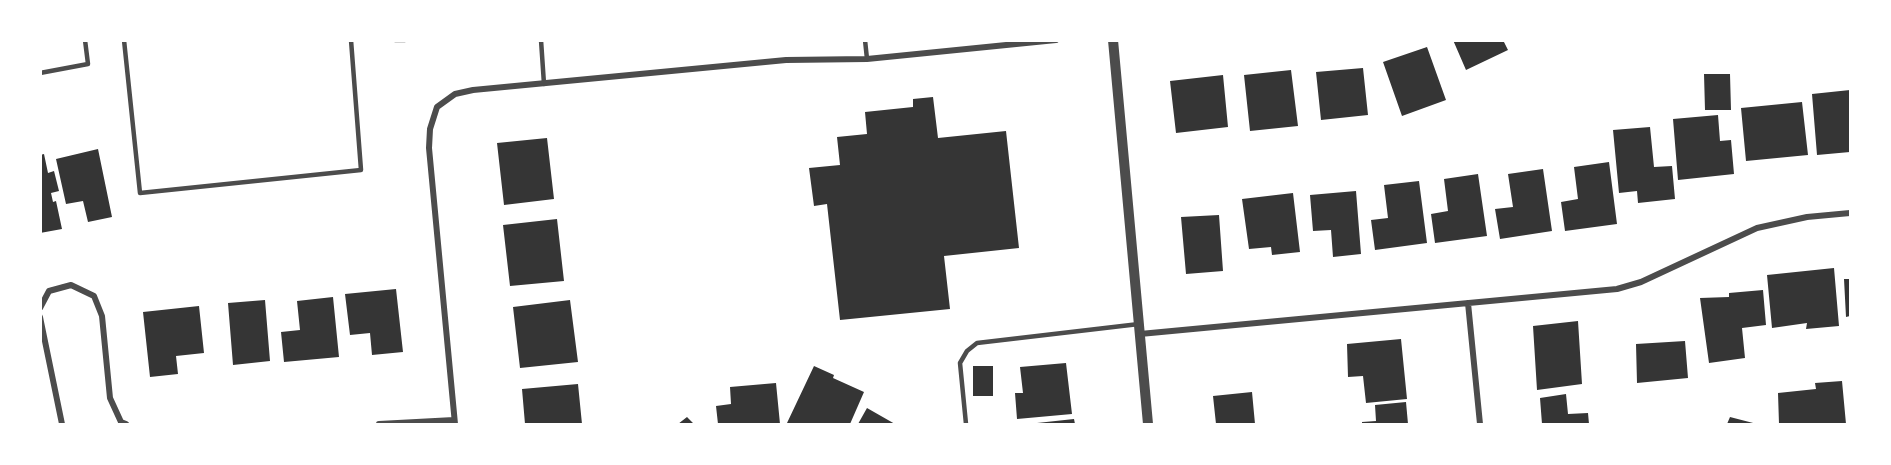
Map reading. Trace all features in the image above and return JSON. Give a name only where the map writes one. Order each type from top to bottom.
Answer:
[{"type":"street","points":[[379,424],[454,422],[429,148],[430,129],[437,107],[455,94],[786,60],[867,59],[1056,40]]},
{"type":"street","points":[[1113,40],[1148,424]]},
{"type":"street","points":[[1139,329],[1617,289],[1641,282],[1757,228],[1807,217],[1851,213]]},
{"type":"street","points":[[40,308],[49,291],[71,285],[94,296],[102,316],[110,398],[121,422],[126,424]]},
{"type":"street","points":[[1468,303],[1479,424]]},
{"type":"street","points":[[40,316],[62,424]]},
{"type":"lane","points":[[40,73],[88,64],[85,40]]},
{"type":"lane","points":[[124,40],[140,193],[361,170],[351,40]]},
{"type":"lane","points":[[395,40],[405,40]]},
{"type":"lane","points":[[541,40],[544,84]]},
{"type":"lane","points":[[865,40],[867,59]]},
{"type":"lane","points":[[966,424],[960,363],[967,351],[977,343],[1139,329]]},
{"type":"building","points":[[1453,40],[1503,40],[1508,50],[1466,70]]},
{"type":"building","points":[[1427,47],[1446,100],[1402,116],[1383,62]]},
{"type":"building","points":[[1363,68],[1368,115],[1321,120],[1316,72]]},
{"type":"building","points":[[1291,70],[1298,126],[1250,131],[1244,75]]},
{"type":"building","points":[[1704,74],[1730,74],[1731,110],[1705,110]]},
{"type":"building","points":[[1223,75],[1228,127],[1176,133],[1170,81]]},
{"type":"building","points":[[1850,90],[1850,152],[1817,155],[1812,94]]},
{"type":"building","points":[[933,97],[938,138],[1006,131],[1019,248],[944,256],[950,309],[840,320],[827,204],[814,206],[809,168],[840,165],[837,137],[867,134],[865,112],[913,107],[913,99]]},
{"type":"building","points":[[1802,102],[1808,155],[1746,161],[1741,108]]},
{"type":"building","points":[[1718,115],[1720,141],[1731,140],[1734,174],[1678,180],[1673,119]]},
{"type":"building","points":[[1650,127],[1654,167],[1672,166],[1675,199],[1638,203],[1637,191],[1619,193],[1613,130]]},
{"type":"building","points":[[547,138],[554,199],[504,205],[497,143]]},
{"type":"building","points":[[98,149],[112,217],[88,222],[83,201],[66,204],[56,159]]},
{"type":"building","points":[[44,154],[48,173],[54,171],[59,191],[51,193],[53,202],[56,201],[62,229],[40,233],[40,155]]},
{"type":"building","points":[[1609,162],[1617,224],[1565,231],[1561,202],[1578,199],[1574,167]]},
{"type":"building","points":[[1543,169],[1552,231],[1500,239],[1495,209],[1513,207],[1508,174]]},
{"type":"building","points":[[1478,174],[1487,236],[1435,243],[1431,214],[1448,211],[1444,179]]},
{"type":"building","points":[[1419,181],[1427,243],[1375,250],[1371,220],[1388,218],[1384,185]]},
{"type":"building","points":[[1356,191],[1361,254],[1333,257],[1331,230],[1313,231],[1310,195]]},
{"type":"building","points":[[1293,193],[1300,252],[1272,255],[1271,247],[1249,249],[1242,199]]},
{"type":"building","points":[[1219,215],[1223,271],[1186,274],[1181,217]]},
{"type":"building","points":[[557,219],[564,281],[510,286],[503,225]]},
{"type":"building","points":[[1834,268],[1839,326],[1806,329],[1807,323],[1772,328],[1767,275]]},
{"type":"building","points":[[1844,279],[1850,279],[1850,316],[1846,317]]},
{"type":"building","points":[[396,289],[403,352],[372,355],[370,333],[350,335],[345,294]]},
{"type":"building","points":[[1763,290],[1766,325],[1742,328],[1745,358],[1709,363],[1700,298],[1729,297],[1729,293]]},
{"type":"building","points":[[333,297],[339,357],[284,362],[281,332],[300,330],[297,301]]},
{"type":"building","points":[[265,300],[270,361],[233,365],[228,303]]},
{"type":"building","points":[[570,300],[578,362],[520,368],[513,307]]},
{"type":"building","points":[[199,306],[204,353],[176,356],[178,374],[150,377],[143,312]]},
{"type":"building","points":[[1578,321],[1582,384],[1537,390],[1533,326]]},
{"type":"building","points":[[1401,339],[1407,399],[1366,403],[1363,376],[1348,377],[1347,344]]},
{"type":"building","points":[[1685,341],[1688,378],[1637,383],[1636,344]]},
{"type":"building","points":[[1066,363],[1072,414],[1017,419],[1015,393],[1023,393],[1020,367]]},
{"type":"building","points":[[814,366],[834,375],[833,378],[864,392],[850,424],[787,423]]},
{"type":"building","points":[[973,366],[993,366],[993,396],[973,396]]},
{"type":"building","points":[[1842,381],[1846,424],[1779,424],[1778,393],[1816,389],[1815,383]]},
{"type":"building","points":[[776,383],[780,424],[718,424],[716,406],[731,404],[730,387]]},
{"type":"building","points":[[578,384],[582,424],[525,424],[522,389]]},
{"type":"building","points":[[1252,392],[1255,424],[1216,424],[1213,396]]},
{"type":"building","points":[[1566,394],[1568,414],[1588,413],[1589,424],[1542,424],[1540,398]]},
{"type":"building","points":[[1406,402],[1408,424],[1362,424],[1362,422],[1376,421],[1375,405]]},
{"type":"building","points":[[867,408],[895,424],[858,424]]},
{"type":"building","points":[[687,417],[694,424],[678,424]]},
{"type":"building","points":[[1730,417],[1757,424],[1727,424]]},
{"type":"building","points":[[1074,419],[1075,424],[1037,424],[1037,423]]}]
